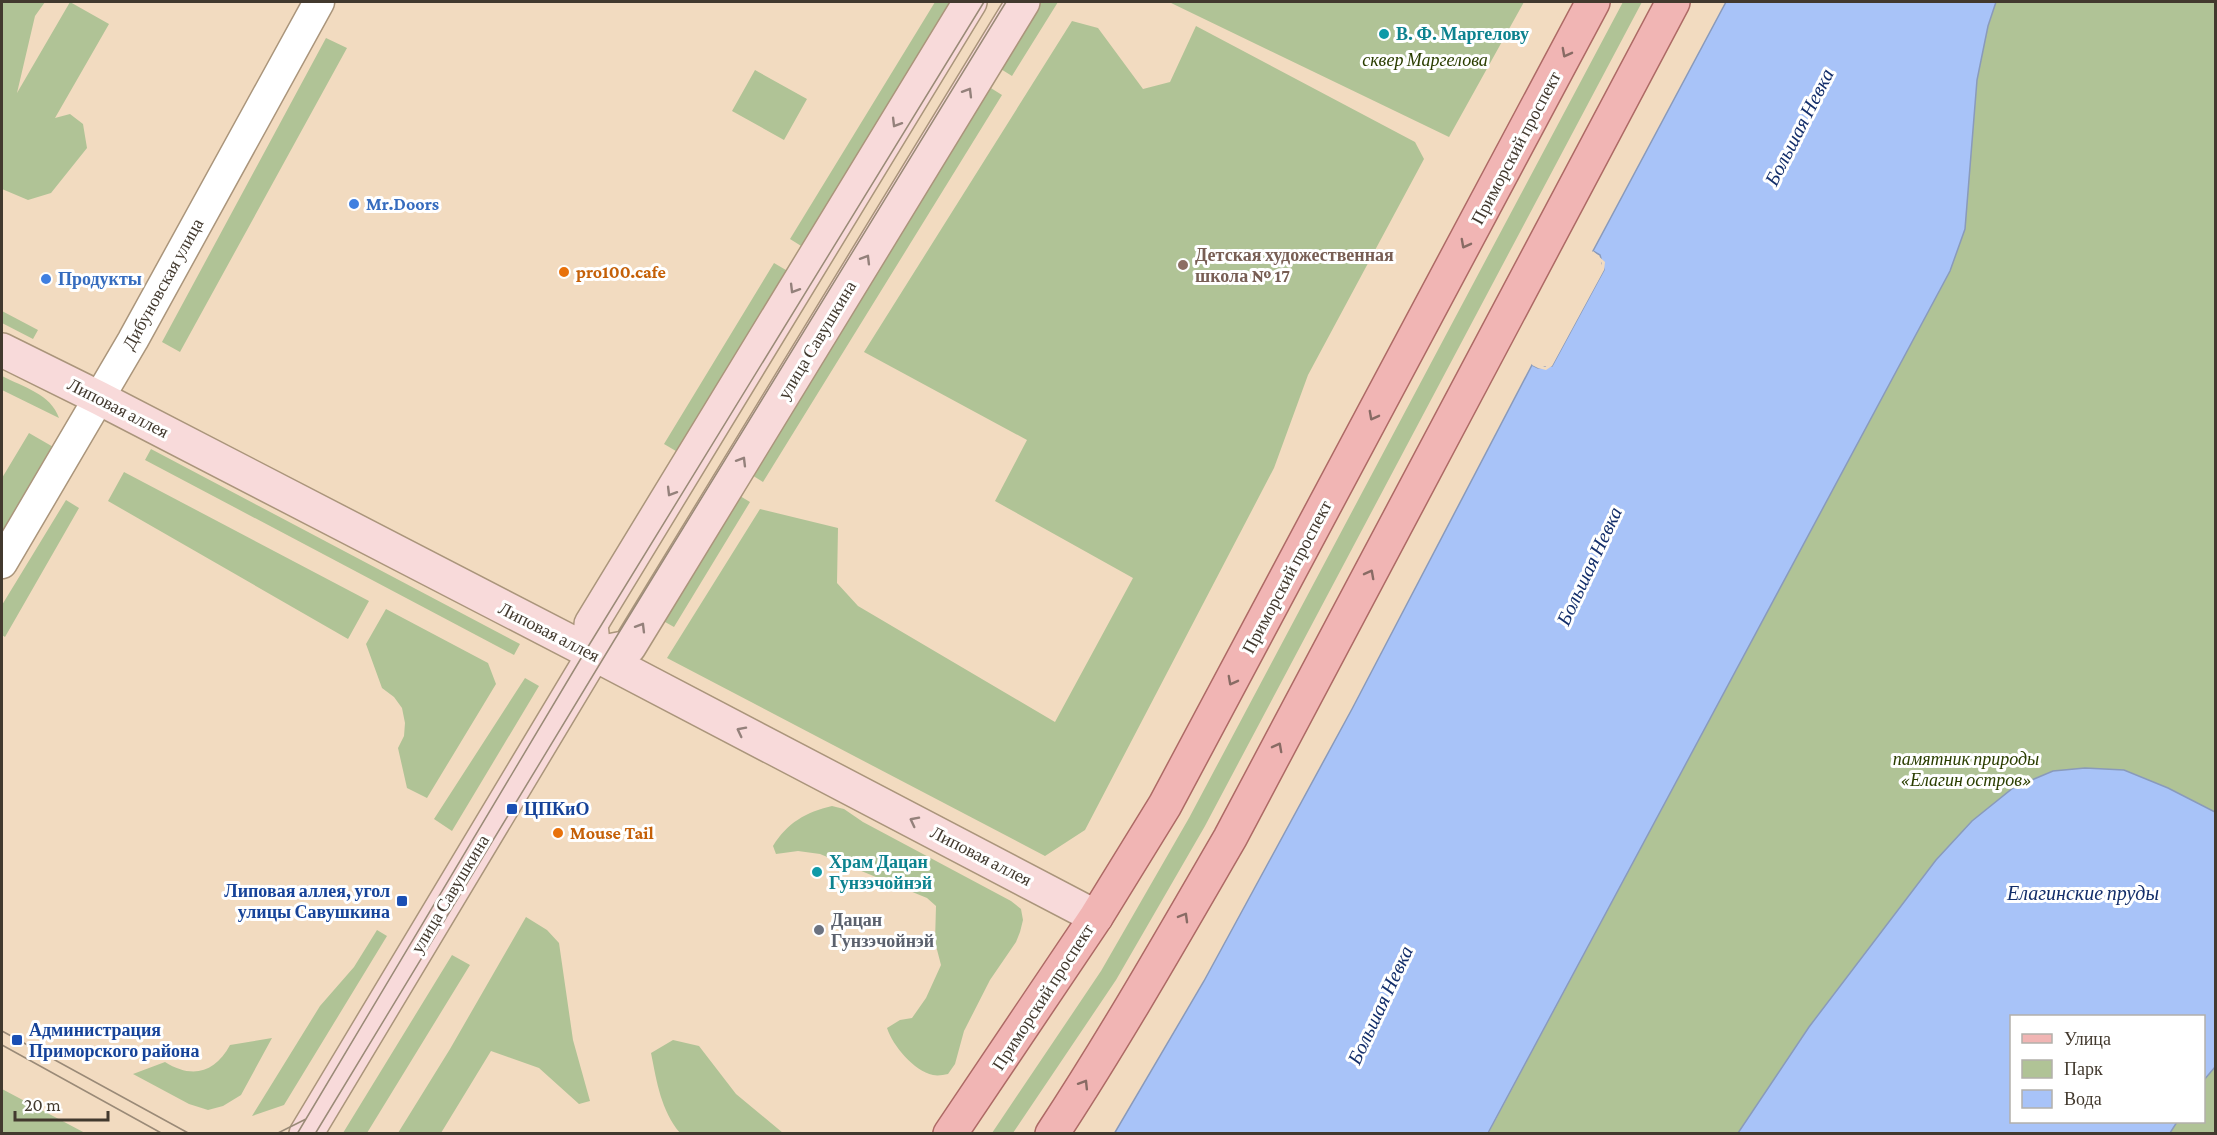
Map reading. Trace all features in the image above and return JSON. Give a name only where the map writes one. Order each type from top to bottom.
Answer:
[{"type":"main road","points":[[594,654],[591,624],[970,2]]},
{"type":"main road","name":"улица Савушкина","points":[[306,1134],[594,654],[629,647],[1023,2]]},
{"type":"main road","name":"Приморский проспект","points":[[950,1134],[1095,917],[1166,805],[1593,2]]},
{"type":"main road","points":[[1052,1134],[1158,962],[1230,838],[1673,2]]},
{"type":"main road","name":"Липовая аллея","points":[[2,350],[594,654],[1095,917]]},
{"type":"street","name":"Дибуновская улица","points":[[2,563],[133,340],[319,2]]},
{"type":"green space","points":[[2,2],[45,2],[35,16],[17,93],[70,2],[109,24],[55,118],[70,114],[83,124],[87,148],[51,193],[28,200],[2,189]]},
{"type":"green space","points":[[935,2],[958,2],[806,249],[790,239]]},
{"type":"green space","points":[[1035,2],[1058,2],[1012,76],[996,66]]},
{"type":"green space","name":"сквер Маргелова","points":[[1169,2],[1524,2],[1449,137]]},
{"type":"green space","points":[[1623,2],[1642,2],[1205,826],[1116,980],[1013,1133],[992,1133],[1101,971],[1189,818]]},
{"type":"green space","name":"памятник природы «Елагин остров»","points":[[1996,2],[2215,2],[2215,1133],[1488,1134],[1950,271],[1977,79],[1988,26]]},
{"type":"green space","points":[[1072,21],[1098,28],[1143,89],[1170,82],[1196,26],[1415,142],[1424,159],[1308,375],[1274,468],[1085,830],[1045,856],[667,658],[760,509],[838,528],[837,583],[858,606],[1055,722],[1133,578],[995,501],[1027,440],[864,352]]},
{"type":"green space","points":[[326,38],[347,48],[180,352],[162,342]]},
{"type":"green space","points":[[755,70],[807,99],[784,140],[732,111]]},
{"type":"green space","points":[[986,85],[1002,95],[763,482],[747,472]]},
{"type":"green space","points":[[774,263],[791,273],[681,454],[664,444]]},
{"type":"green space","points":[[2,311],[38,330],[33,339],[2,323]]},
{"type":"green space","points":[[2,376],[43,397],[50,403],[59,418],[2,390]]},
{"type":"green space","points":[[29,433],[55,448],[2,535],[2,478]]},
{"type":"green space","points":[[151,449],[520,644],[514,655],[145,460]]},
{"type":"green space","points":[[124,472],[369,601],[348,639],[108,501]]},
{"type":"green space","points":[[735,493],[750,502],[674,627],[658,618]]},
{"type":"green space","points":[[66,500],[79,508],[5,637],[2,635],[2,605]]},
{"type":"green space","points":[[386,609],[488,663],[496,684],[427,798],[407,788],[398,748],[404,736],[405,723],[402,708],[394,697],[382,688],[366,644]]},
{"type":"green space","points":[[525,678],[539,686],[452,831],[434,819]]},
{"type":"green space","points":[[832,806],[844,809],[863,822],[1011,901],[1021,909],[1023,920],[1016,942],[990,980],[964,1031],[955,1064],[948,1074],[926,1073],[912,1063],[899,1050],[887,1028],[900,1020],[912,1018],[926,998],[941,965],[935,942],[936,906],[927,898],[820,854],[798,851],[776,854],[773,846],[791,825],[806,815]]},
{"type":"green space","points":[[526,917],[547,930],[559,943],[573,1040],[590,1101],[579,1104],[539,1068],[491,1051],[441,1133],[398,1133],[450,1049]]},
{"type":"green space","points":[[377,930],[387,936],[284,1105],[252,1116],[320,1006],[354,967]]},
{"type":"green space","points":[[452,955],[470,965],[367,1133],[343,1133]]},
{"type":"green space","points":[[272,1038],[241,1095],[223,1106],[208,1110],[189,1104],[133,1074],[165,1062],[184,1070],[202,1070],[217,1062],[230,1045]]},
{"type":"green space","points":[[673,1040],[699,1046],[736,1094],[783,1133],[680,1133],[664,1105],[651,1053]]},
{"type":"green space","points":[[2,1089],[85,1133],[2,1133]]},
{"type":"water","name":"Большая Невка","points":[[1726,2],[1996,2],[1988,26],[1977,80],[1965,229],[1950,271],[1488,1133],[1114,1134],[1204,981],[1352,709],[1532,365],[1538,368],[1552,366],[1604,270],[1600,255],[1593,251]]},
{"type":"water","name":"Елагинские пруды","points":[[2085,768],[2124,770],[2168,788],[2215,812],[2215,1067],[2205,1079],[2205,1015],[2010,1015],[2010,1123],[2176,1123],[2170,1133],[1738,1133],[1809,1027],[1936,860],[1972,821],[2013,788],[2053,771]]},
{"type":"pier","points":[[1593,251],[1605,262],[1604,270],[1552,366],[1546,370],[1532,365],[1533,362],[1545,367],[1549,364],[1601,269],[1602,263],[1592,254]]},
{"type":"tram line","points":[[297,1134],[586,650],[984,2]]},
{"type":"tram line","points":[[315,1134],[615,639],[1006,2]]},
{"type":"tram line","points":[[2,1031],[190,1134]]},
{"type":"tram line","points":[[2,1045],[163,1134]]},
{"type":"tram line","points":[[276,1134],[306,1119]]},
{"type":"place","name":"В. Ф. Маргелову","points":[[1384,34]]},
{"type":"place","name":"Mr.Doors","points":[[354,204]]},
{"type":"place","name":"Детская художественная школа № 17","points":[[1183,265]]},
{"type":"place","name":"pro100.cafe","points":[[564,272]]},
{"type":"place","name":"Продукты","points":[[46,279]]},
{"type":"place","name":"ЦПКиО","points":[[512,809]]},
{"type":"place","name":"Mouse Tail","points":[[558,833]]},
{"type":"place","name":"Храм Дацан Гунзэчойнэй","points":[[817,872]]},
{"type":"place","name":"Липовая аллея, угол улицы Савушкина","points":[[402,901]]},
{"type":"place","name":"Дацан Гунзэчойнэй","points":[[819,930]]},
{"type":"place","name":"Администрация Приморского района","points":[[17,1040]]}]
